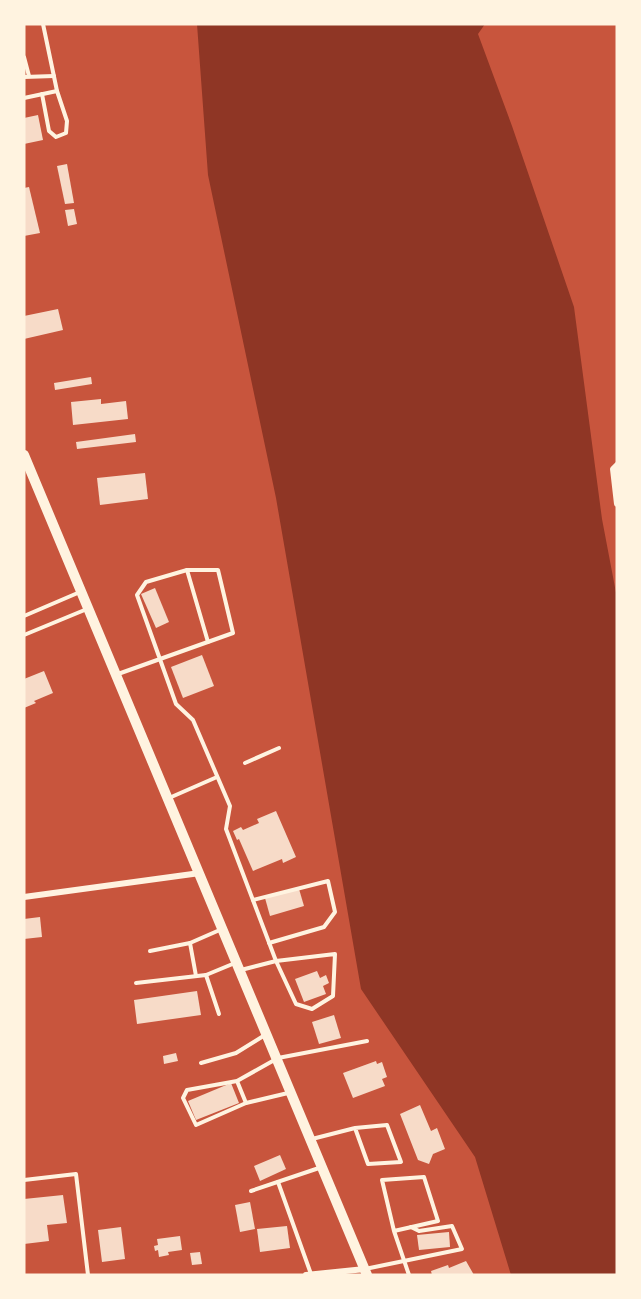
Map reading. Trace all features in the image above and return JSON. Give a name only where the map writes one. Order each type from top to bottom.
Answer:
[{"type":"main road","points":[[24,454],[366,1272]]},
{"type":"street","points":[[615,467],[617,504]]},
{"type":"street","points":[[24,897],[200,873]]},
{"type":"street","points":[[306,1275],[366,1272]]},
{"type":"lane","points":[[42,94],[49,131],[56,137],[66,133],[67,121],[57,91],[43,24]]},
{"type":"lane","points":[[24,57],[27,76],[54,76]]},
{"type":"lane","points":[[24,98],[57,91]]},
{"type":"lane","points":[[187,570],[208,642]]},
{"type":"lane","points":[[116,675],[160,659],[233,633],[218,570],[187,570],[146,582],[137,595],[160,659],[176,704],[193,720],[230,806],[226,829],[276,961],[296,1004],[312,1009],[333,996],[335,954],[276,961],[239,966],[206,975],[136,983]]},
{"type":"lane","points":[[24,615],[81,592]]},
{"type":"lane","points":[[24,635],[88,609]]},
{"type":"lane","points":[[245,763],[279,748]]},
{"type":"lane","points":[[169,799],[217,776]]},
{"type":"lane","points":[[253,900],[328,881],[335,912],[324,927],[269,943]]},
{"type":"lane","points":[[150,951],[190,943],[224,928]]},
{"type":"lane","points":[[190,943],[196,976]]},
{"type":"lane","points":[[206,975],[219,1014]]},
{"type":"lane","points":[[201,1063],[236,1053],[267,1033]]},
{"type":"lane","points":[[292,1092],[246,1103],[196,1125],[183,1098],[187,1090],[237,1081],[278,1058],[368,1041]]},
{"type":"lane","points":[[237,1081],[246,1103]]},
{"type":"lane","points":[[311,1140],[355,1128],[387,1125],[401,1162],[368,1164],[355,1128]]},
{"type":"lane","points":[[251,1191],[322,1166]]},
{"type":"lane","points":[[24,1180],[76,1174],[88,1275]]},
{"type":"lane","points":[[394,1231],[438,1221],[424,1177],[382,1180],[394,1231],[409,1275]]},
{"type":"lane","points":[[278,1182],[311,1274]]},
{"type":"lane","points":[[366,1272],[403,1261],[462,1250],[452,1226],[419,1231],[411,1227]]},
{"type":"shaded area","points":[[197,24],[485,24],[478,34],[574,307],[602,519],[617,598],[617,1275],[511,1275],[475,1157],[361,989],[276,498],[208,175]]},
{"type":"building","points":[[38,115],[43,140],[24,144],[24,118]]},
{"type":"building","points":[[67,164],[74,203],[65,204],[57,166]]},
{"type":"building","points":[[29,187],[40,233],[24,236],[24,188]]},
{"type":"building","points":[[74,209],[77,224],[68,226],[65,210]]},
{"type":"building","points":[[58,309],[63,330],[24,339],[24,316]]},
{"type":"building","points":[[91,377],[92,384],[55,390],[54,383]]},
{"type":"building","points":[[101,399],[101,404],[126,401],[128,419],[73,425],[71,402]]},
{"type":"building","points":[[135,434],[136,442],[77,449],[76,442]]},
{"type":"building","points":[[145,473],[148,499],[100,505],[97,478]]},
{"type":"building","points":[[155,588],[169,622],[156,628],[141,594]]},
{"type":"building","points":[[202,655],[214,686],[183,698],[171,667]]},
{"type":"building","points":[[44,671],[53,693],[24,708],[24,679]]},
{"type":"building","points":[[276,811],[296,857],[283,863],[282,859],[253,871],[233,831],[241,827],[243,830],[259,823],[257,819]]},
{"type":"building","points":[[299,889],[304,906],[270,916],[265,898]]},
{"type":"building","points":[[40,917],[42,937],[24,939],[24,919]]},
{"type":"building","points":[[317,971],[320,978],[326,975],[329,983],[323,986],[326,994],[304,1002],[295,979]]},
{"type":"building","points":[[197,991],[201,1015],[137,1024],[134,1000]]},
{"type":"building","points":[[334,1015],[341,1038],[319,1044],[312,1022]]},
{"type":"building","points":[[176,1053],[178,1061],[164,1064],[163,1056]]},
{"type":"building","points":[[376,1061],[377,1064],[382,1062],[387,1077],[382,1079],[385,1086],[353,1098],[343,1073]]},
{"type":"building","points":[[231,1083],[239,1103],[196,1120],[188,1101]]},
{"type":"building","points":[[420,1105],[431,1131],[437,1128],[445,1149],[433,1154],[429,1164],[418,1160],[400,1114]]},
{"type":"building","points":[[280,1155],[286,1169],[260,1181],[254,1166]]},
{"type":"building","points":[[63,1195],[67,1223],[47,1225],[49,1241],[24,1244],[24,1199]]},
{"type":"building","points":[[250,1202],[255,1229],[240,1232],[235,1205]]},
{"type":"building","points":[[287,1226],[290,1248],[260,1252],[257,1229]]},
{"type":"building","points":[[121,1227],[125,1259],[102,1262],[98,1230]]},
{"type":"building","points":[[449,1232],[450,1247],[419,1250],[417,1235]]},
{"type":"building","points":[[180,1236],[182,1250],[168,1252],[169,1255],[159,1257],[158,1250],[155,1251],[154,1246],[158,1245],[157,1239]]},
{"type":"building","points":[[200,1252],[202,1264],[192,1265],[190,1253]]},
{"type":"building","points":[[466,1261],[474,1275],[432,1275],[431,1271],[448,1265],[449,1268]]}]
